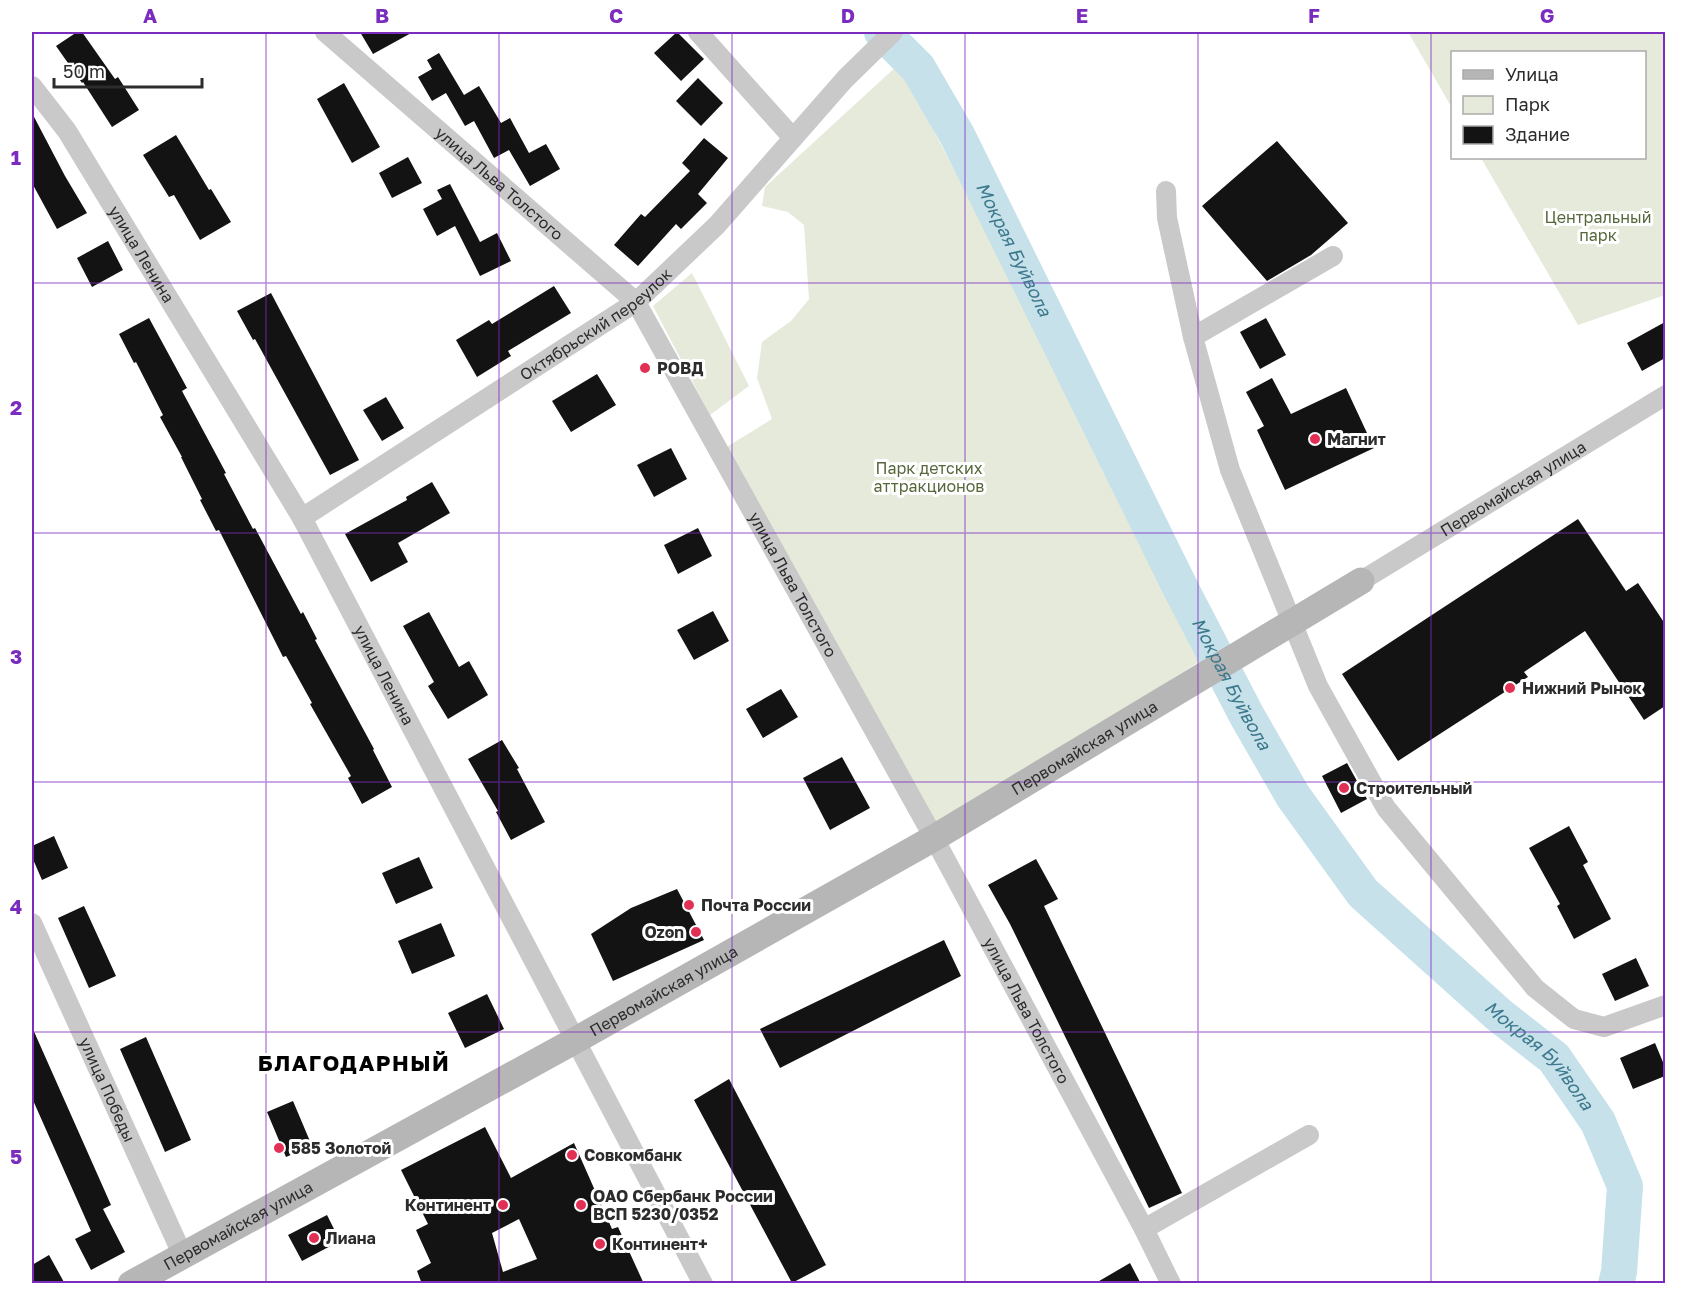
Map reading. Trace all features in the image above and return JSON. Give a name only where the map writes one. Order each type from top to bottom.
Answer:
[{"type":"main road","name":"Первомайская улица","points":[[132,1284],[576,1040],[934,837],[1361,581]]},
{"type":"street","name":"улица Льва Толстого","points":[[325,32],[636,302],[934,837],[1144,1229],[1171,1284]]},
{"type":"street","points":[[698,32],[793,138]]},
{"type":"street","name":"Октябрьский переулок","points":[[302,518],[636,302],[717,225],[845,79],[893,32]]},
{"type":"street","name":"улица Ленина","points":[[32,86],[67,131],[302,518],[703,1284]]},
{"type":"street","points":[[1166,191],[1167,218],[1193,337],[1230,470],[1318,686],[1386,808],[1535,988],[1574,1019],[1604,1027],[1665,1005]]},
{"type":"street","points":[[1193,337],[1333,256]]},
{"type":"street","name":"Первомайская улица","points":[[1361,581],[1665,395]]},
{"type":"street","name":"улица Победы","points":[[32,923],[183,1256]]},
{"type":"street","points":[[1144,1229],[1309,1135]]},
{"type":"green space","name":"Центральный парк","points":[[1408,32],[1665,32],[1665,295],[1578,325],[1482,159],[1646,159],[1646,51],[1451,51],[1451,106]]},
{"type":"green space","name":"Парк детских аттракционов","points":[[899,64],[1208,656],[937,828],[725,448],[772,419],[757,378],[762,342],[791,321],[809,299],[804,225],[788,212],[762,206],[765,187]]},
{"type":"green space","points":[[692,273],[749,386],[710,415],[653,306]]},
{"type":"building","points":[[77,32],[82,32],[115,79],[118,77],[139,110],[112,127],[56,46]]},
{"type":"building","points":[[360,32],[413,32],[373,54]]},
{"type":"building","points":[[677,32],[704,59],[681,81],[654,53]]},
{"type":"building","points":[[439,53],[464,95],[479,86],[501,123],[510,118],[529,153],[546,144],[560,169],[530,186],[509,150],[494,158],[474,121],[465,126],[446,93],[432,101],[418,77],[432,69],[427,60]]},
{"type":"building","points":[[698,78],[723,103],[701,126],[676,101]]},
{"type":"building","points":[[344,83],[380,147],[352,163],[317,99]]},
{"type":"building","points":[[32,113],[87,213],[57,229],[32,183]]},
{"type":"building","points":[[176,135],[231,222],[200,240],[174,195],[169,197],[143,155]]},
{"type":"building","points":[[704,138],[728,158],[698,194],[707,203],[681,229],[676,224],[638,266],[614,245],[641,214],[645,217],[690,171],[682,163]]},
{"type":"building","points":[[1277,141],[1348,223],[1311,255],[1267,281],[1202,206]]},
{"type":"building","points":[[408,157],[422,183],[392,198],[379,173]]},
{"type":"building","points":[[450,184],[480,242],[497,233],[511,261],[480,276],[455,226],[437,236],[423,209],[442,199],[437,190]]},
{"type":"building","points":[[108,241],[123,270],[92,287],[77,258]]},
{"type":"building","points":[[554,286],[571,313],[508,351],[511,356],[477,377],[456,340],[489,320],[492,324]]},
{"type":"building","points":[[271,293],[359,460],[330,475],[255,339],[253,340],[237,311]]},
{"type":"building","points":[[149,318],[187,388],[182,391],[226,473],[224,474],[301,614],[303,612],[317,639],[315,640],[392,787],[362,804],[348,778],[351,776],[310,704],[312,703],[286,656],[283,657],[219,530],[216,531],[182,457],[160,417],[163,415],[119,334]]},
{"type":"building","points":[[1266,318],[1286,355],[1260,369],[1240,332]]},
{"type":"building","points":[[1665,322],[1665,358],[1642,371],[1627,343]]},
{"type":"building","points":[[597,374],[616,405],[571,432],[552,401]]},
{"type":"building","name":"Магнит","points":[[1272,378],[1291,414],[1346,388],[1374,448],[1285,490],[1257,430],[1264,426],[1246,392]]},
{"type":"building","points":[[386,397],[404,428],[382,441],[363,410]]},
{"type":"building","points":[[671,448],[687,479],[654,497],[637,465]]},
{"type":"building","points":[[432,482],[450,513],[398,543],[408,562],[371,582],[345,534],[407,500],[406,497]]},
{"type":"building","points":[[1578,519],[1626,591],[1638,583],[1665,624],[1665,706],[1644,720],[1585,631],[1524,672],[1528,677],[1398,761],[1342,674]]},
{"type":"building","points":[[698,528],[712,556],[678,574],[664,545]]},
{"type":"building","points":[[713,611],[729,641],[694,660],[677,630]]},
{"type":"building","points":[[429,612],[459,667],[469,661],[488,695],[448,719],[428,686],[434,682],[403,626]]},
{"type":"building","points":[[781,689],[798,717],[763,738],[746,709]]},
{"type":"building","points":[[502,740],[519,768],[517,769],[545,822],[511,840],[496,812],[498,811],[468,759]]},
{"type":"building","points":[[842,757],[870,808],[830,830],[803,778]]},
{"type":"building","name":"Строительный","points":[[1347,763],[1367,799],[1341,813],[1322,776]]},
{"type":"building","points":[[1569,826],[1588,862],[1583,865],[1611,919],[1574,939],[1557,906],[1560,904],[1529,848]]},
{"type":"building","points":[[54,836],[68,868],[42,880],[32,857],[32,846]]},
{"type":"building","points":[[419,857],[433,888],[396,904],[382,873]]},
{"type":"building","points":[[1036,859],[1058,899],[1044,906],[1182,1193],[1149,1208],[1010,924],[988,885]]},
{"type":"building","points":[[677,889],[704,940],[613,981],[591,934],[631,908]]},
{"type":"building","points":[[84,906],[116,976],[89,988],[58,918]]},
{"type":"building","points":[[441,923],[455,956],[412,974],[398,941]]},
{"type":"building","points":[[944,940],[961,976],[780,1068],[760,1029]]},
{"type":"building","points":[[1636,958],[1649,986],[1615,1001],[1602,974]]},
{"type":"building","points":[[487,994],[504,1029],[465,1048],[448,1013]]},
{"type":"building","points":[[32,1027],[111,1205],[103,1209],[125,1252],[91,1270],[75,1239],[91,1231],[32,1098]]},
{"type":"building","points":[[146,1037],[191,1140],[165,1152],[120,1049]]},
{"type":"building","points":[[1655,1043],[1665,1067],[1665,1076],[1633,1089],[1620,1058]]},
{"type":"building","points":[[729,1079],[826,1265],[792,1283],[694,1100]]},
{"type":"building","points":[[293,1101],[312,1146],[286,1157],[267,1112]]},
{"type":"building","points":[[485,1127],[511,1178],[574,1143],[612,1229],[618,1227],[644,1284],[422,1284],[417,1271],[431,1263],[416,1230],[428,1224],[401,1170]],"holes":[[[519,1219],[537,1259],[503,1272],[492,1233]]]},
{"type":"building","name":"Лиана","points":[[327,1215],[340,1241],[302,1261],[288,1235]]},
{"type":"building","points":[[49,1255],[65,1284],[32,1284],[32,1265]]},
{"type":"building","points":[[1130,1263],[1141,1284],[1094,1284]]},
{"type":"waterway","name":"Мокрая Буйвола","points":[[882,32],[918,68],[957,135],[1181,589],[1247,716],[1293,796],[1363,893],[1499,1015],[1554,1058],[1598,1122],[1625,1186],[1619,1272],[1616,1284]]},
{"type":"place","name":"РОВД","points":[[645,368]]},
{"type":"place","name":"Магнит","points":[[1315,439]]},
{"type":"place","name":"Нижний Рынок","points":[[1510,688]]},
{"type":"place","name":"Строительный","points":[[1344,788]]},
{"type":"place","name":"Почта России","points":[[689,905]]},
{"type":"place","name":"Ozon","points":[[696,932]]},
{"type":"place","name":"585 Золотой","points":[[279,1148]]},
{"type":"place","name":"Совкомбанк","points":[[572,1155]]},
{"type":"place","name":"Континент","points":[[503,1205]]},
{"type":"place","name":"ОАО Сбербанк России ВСП 5230/0352","points":[[581,1205]]},
{"type":"place","name":"Лиана","points":[[314,1238]]},
{"type":"place","name":"Континент+","points":[[600,1244]]},
{"type":"district","name":"БЛАГОДАРНЫЙ","points":[[354,1063]]}]
